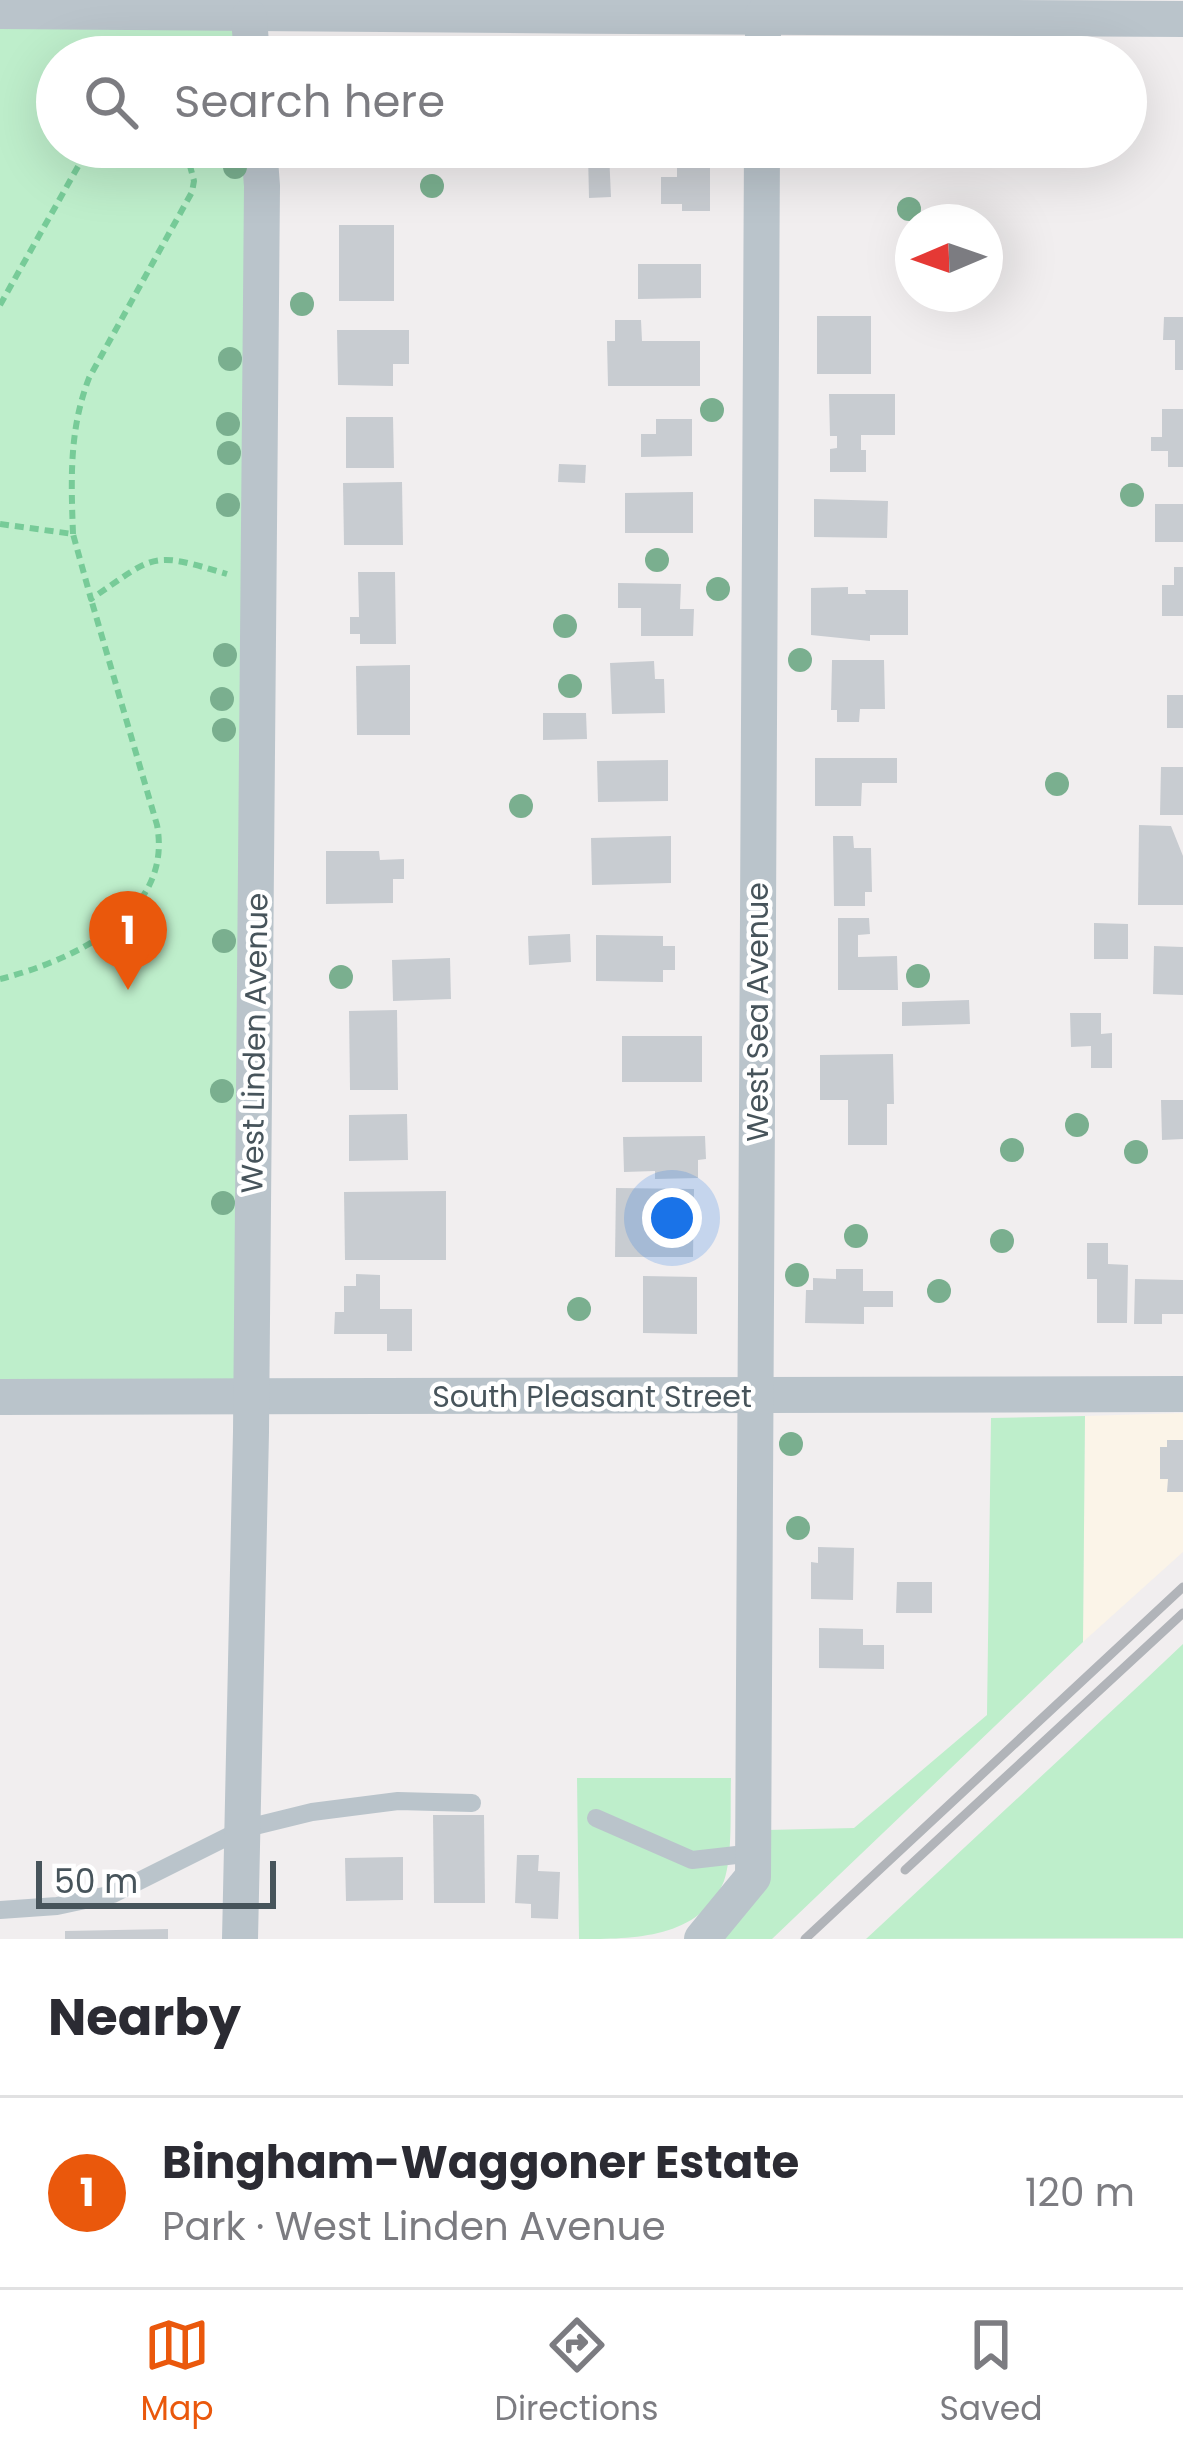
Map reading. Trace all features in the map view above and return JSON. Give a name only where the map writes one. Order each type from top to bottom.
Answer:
[{"type":"street","points":[[0,11],[90,6],[248,16],[519,6],[763,15],[1183,19]]},
{"type":"street","points":[[763,15],[763,36]]},
{"type":"street","points":[[248,16],[250,36]]},
{"type":"street","name":"West Linden Avenue","points":[[240,1939],[251,1398],[259,168]]},
{"type":"street","name":"West Sea Avenue","points":[[753,1865],[762,168]]},
{"type":"street","name":"South Pleasant Street","points":[[0,1397],[1183,1394]]},
{"type":"street","points":[[702,1939],[753,1865]]},
{"type":"lane","points":[[0,1910],[57,1906],[113,1894],[243,1829],[312,1812],[398,1802],[472,1803]]},
{"type":"lane","points":[[596,1818],[692,1860],[753,1865]]},
{"type":"path","points":[[0,305],[76,168]]},
{"type":"path","points":[[0,980],[83,949],[135,909],[160,857],[157,825],[73,534],[72,435],[88,378],[192,192],[190,168]]},
{"type":"path","points":[[0,524],[73,534]]},
{"type":"path","points":[[91,598],[154,559],[185,560],[259,584]]},
{"type":"shaded area","points":[[1183,1413],[1183,1552],[1083,1642],[1085,1416]]},
{"type":"green space","points":[[0,14],[249,17],[250,36],[36,36],[36,168],[259,168],[251,1398],[0,1396]]},
{"type":"green space","points":[[1085,1416],[1083,1642],[772,1939],[722,1939],[767,1830],[854,1828],[987,1715],[991,1418]]},
{"type":"green space","points":[[1183,1644],[1183,1938],[866,1939],[1146,1679]]},
{"type":"green space","points":[[577,1778],[731,1778],[727,1871],[713,1900],[699,1915],[643,1936],[579,1939]]},
{"type":"building","points":[[588,168],[610,168],[611,197],[589,198]]},
{"type":"building","points":[[677,168],[710,168],[710,211],[682,211],[682,204],[661,204],[661,177],[677,177]]},
{"type":"building","points":[[339,225],[394,225],[394,301],[339,301]]},
{"type":"building","points":[[638,264],[701,264],[701,298],[638,299]]},
{"type":"building","points":[[817,316],[871,316],[871,374],[817,374]]},
{"type":"building","points":[[1164,317],[1183,317],[1183,370],[1175,370],[1175,340],[1163,340]]},
{"type":"building","points":[[615,320],[641,320],[642,341],[700,341],[700,386],[608,386],[607,341],[615,341]]},
{"type":"building","points":[[337,330],[409,330],[409,364],[393,364],[393,386],[338,385]]},
{"type":"building","points":[[829,394],[895,394],[895,435],[861,435],[866,472],[830,472],[830,449],[837,448],[837,436],[830,436]]},
{"type":"building","points":[[1162,409],[1183,409],[1183,467],[1168,467],[1168,451],[1151,451],[1151,437],[1162,437]]},
{"type":"building","points":[[346,417],[393,417],[394,468],[346,468]]},
{"type":"building","points":[[656,419],[692,419],[692,456],[641,457],[641,434],[656,434]]},
{"type":"building","points":[[559,464],[586,465],[585,483],[558,482]]},
{"type":"building","points":[[402,482],[403,545],[344,545],[343,483]]},
{"type":"building","points":[[693,492],[693,533],[625,533],[625,493]]},
{"type":"building","points":[[814,499],[888,501],[887,538],[814,537]]},
{"type":"building","points":[[1155,504],[1183,504],[1183,542],[1155,542]]},
{"type":"building","points":[[1174,567],[1183,567],[1183,616],[1162,616],[1162,585],[1174,585]]},
{"type":"building","points":[[358,572],[395,572],[396,644],[360,644],[360,634],[350,634],[350,617],[359,617]]},
{"type":"building","points":[[618,583],[681,584],[680,609],[694,609],[693,636],[641,636],[641,608],[618,608]]},
{"type":"building","points":[[848,587],[848,594],[908,590],[908,635],[870,635],[870,641],[811,635],[811,588]]},
{"type":"building","points":[[832,660],[884,660],[885,709],[860,709],[859,722],[837,722],[837,710],[831,710]]},
{"type":"building","points":[[654,661],[655,679],[664,679],[665,713],[612,714],[610,663]]},
{"type":"building","points":[[410,665],[410,735],[357,735],[356,666]]},
{"type":"building","points":[[1167,695],[1183,695],[1183,728],[1167,728]]},
{"type":"building","points":[[543,713],[586,713],[587,739],[543,740]]},
{"type":"building","points":[[815,758],[897,758],[897,783],[862,783],[861,806],[815,806]]},
{"type":"building","points":[[668,760],[668,801],[598,802],[597,761]]},
{"type":"building","points":[[1161,767],[1183,767],[1183,815],[1160,815]]},
{"type":"building","points":[[1139,825],[1171,826],[1183,856],[1183,905],[1138,905]]},
{"type":"building","points":[[671,836],[671,883],[592,885],[591,838]]},
{"type":"building","points":[[833,836],[853,836],[854,848],[871,848],[872,892],[865,892],[865,906],[834,906]]},
{"type":"building","points":[[326,851],[379,851],[380,860],[404,859],[404,879],[393,879],[393,903],[326,904]]},
{"type":"building","points":[[838,918],[869,918],[870,934],[858,935],[858,957],[897,956],[898,990],[838,990]]},
{"type":"building","points":[[1094,923],[1128,924],[1128,959],[1094,959]]},
{"type":"building","points":[[570,934],[571,962],[529,965],[528,936]]},
{"type":"building","points":[[596,935],[663,936],[663,946],[675,946],[675,970],[663,970],[663,982],[596,981]]},
{"type":"building","points":[[1154,946],[1183,947],[1183,995],[1153,994]]},
{"type":"building","points":[[450,958],[451,999],[393,1001],[392,960]]},
{"type":"building","points":[[969,1000],[970,1024],[902,1026],[902,1002]]},
{"type":"building","points":[[397,1010],[398,1090],[350,1090],[349,1011]]},
{"type":"building","points":[[1070,1013],[1101,1013],[1101,1034],[1112,1033],[1112,1068],[1091,1068],[1091,1046],[1071,1047]]},
{"type":"building","points":[[622,1036],[702,1036],[702,1082],[622,1082]]},
{"type":"building","points":[[893,1054],[894,1104],[887,1104],[887,1145],[848,1145],[848,1100],[820,1100],[820,1055]]},
{"type":"building","points":[[1161,1100],[1183,1100],[1183,1139],[1162,1140]]},
{"type":"building","points":[[407,1114],[408,1160],[349,1161],[349,1115]]},
{"type":"building","points":[[705,1136],[706,1159],[698,1160],[698,1178],[655,1179],[655,1171],[624,1172],[623,1137]]},
{"type":"building","points":[[616,1188],[694,1189],[693,1257],[615,1257]]},
{"type":"building","points":[[446,1191],[446,1260],[345,1260],[344,1192]]},
{"type":"building","points":[[1087,1243],[1108,1243],[1108,1264],[1128,1265],[1127,1323],[1097,1323],[1097,1279],[1087,1279]]},
{"type":"building","points":[[836,1269],[863,1269],[863,1291],[893,1291],[893,1307],[864,1307],[864,1324],[805,1323],[806,1290],[813,1290],[813,1278],[836,1279]]},
{"type":"building","points":[[356,1274],[380,1275],[380,1309],[412,1309],[412,1351],[387,1351],[387,1334],[334,1334],[335,1312],[344,1312],[344,1286],[356,1286]]},
{"type":"building","points":[[643,1276],[697,1277],[697,1334],[643,1333]]},
{"type":"building","points":[[1135,1279],[1183,1280],[1183,1314],[1162,1314],[1162,1324],[1134,1324]]},
{"type":"building","points":[[1167,1440],[1183,1440],[1183,1492],[1167,1492],[1168,1479],[1160,1479],[1160,1447],[1167,1447]]},
{"type":"building","points":[[818,1547],[854,1548],[853,1600],[811,1599],[811,1562],[818,1563]]},
{"type":"building","points":[[897,1582],[932,1582],[932,1613],[896,1613]]},
{"type":"building","points":[[819,1628],[863,1629],[863,1645],[884,1645],[884,1669],[819,1668]]},
{"type":"building","points":[[433,1815],[484,1815],[485,1903],[434,1903]]},
{"type":"building","points":[[517,1855],[539,1855],[538,1871],[560,1872],[558,1919],[531,1918],[531,1904],[515,1903]]},
{"type":"building","points":[[403,1857],[403,1900],[346,1901],[345,1858]]},
{"type":"building","points":[[168,1929],[168,1939],[65,1939],[65,1931]]},
{"type":"railway","points":[[805,1939],[1183,1587]]},
{"type":"railway","points":[[905,1870],[1183,1613]]},
{"type":"place","name":"Bingham-Waggoner Estate","points":[[128,990]]}]
